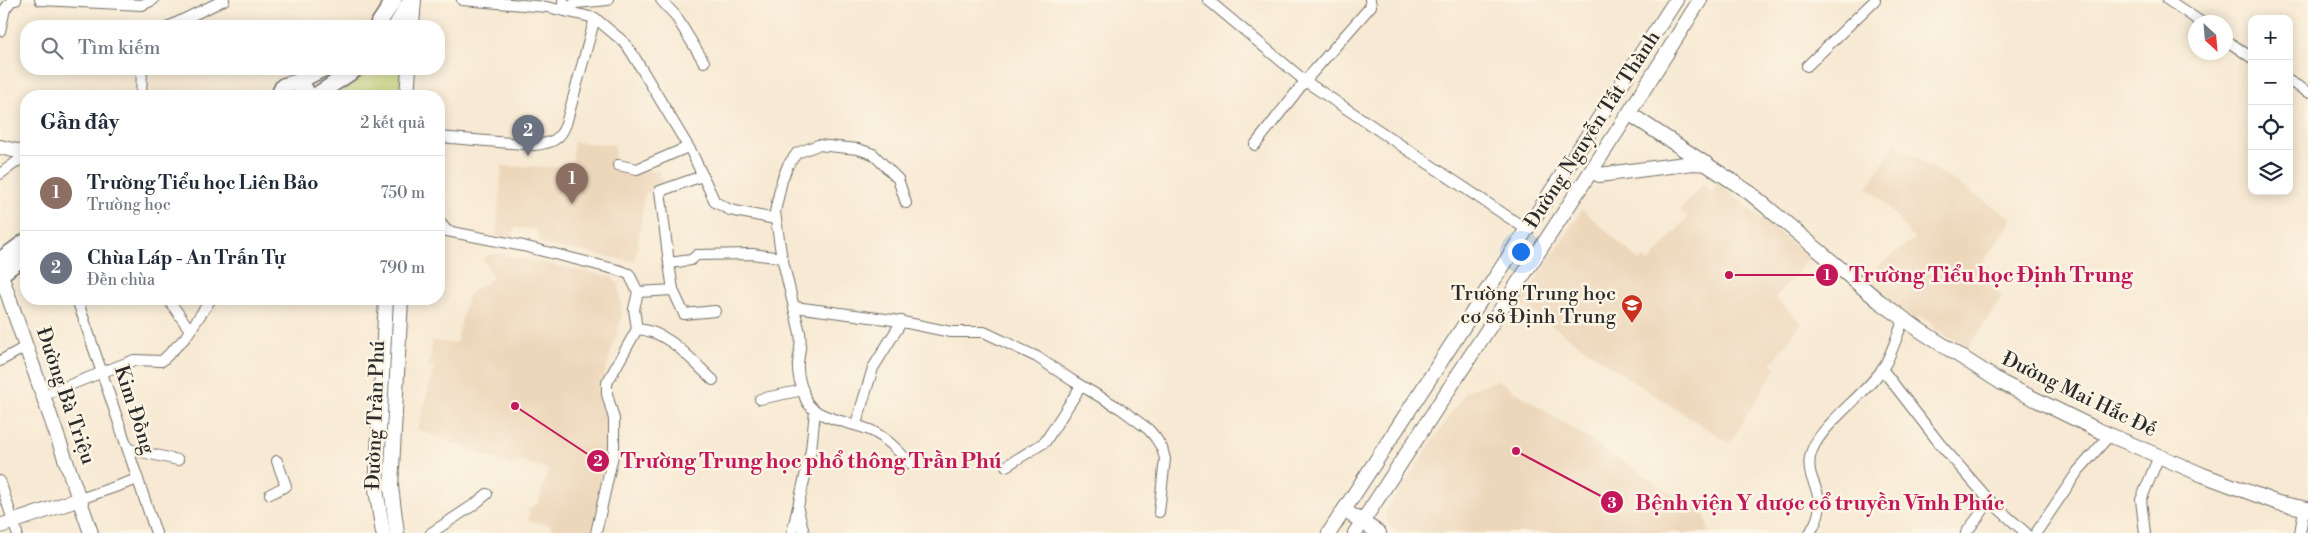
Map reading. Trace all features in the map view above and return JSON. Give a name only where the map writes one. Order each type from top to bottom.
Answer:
[{"type":"main road","points":[[381,20],[394,0]]},
{"type":"main road","points":[[400,20],[413,0]]},
{"type":"main road","points":[[412,20],[413,0]]},
{"type":"main road","points":[[1541,207],[1565,155],[1666,0]]},
{"type":"main road","name":"Đường Nguyễn Tất Thành","points":[[1329,533],[1404,415],[1676,0]]},
{"type":"main road","name":"Đường Nguyễn Tất Thành","points":[[1359,527],[1700,0]]},
{"type":"main road","points":[[1560,218],[1599,175],[1709,0]]},
{"type":"main road","points":[[281,90],[285,85],[295,83],[311,75]]},
{"type":"main road","points":[[325,90],[347,75]]},
{"type":"main road","points":[[407,90],[409,75]]},
{"type":"main road","points":[[295,83],[304,87],[306,90]]},
{"type":"main road","name":"Đường Mai Hắc Đế","points":[[1636,118],[1750,193],[1879,301],[2002,383],[2110,435],[2159,456],[2278,503],[2306,509]]},
{"type":"main road","points":[[0,147],[20,152]]},
{"type":"main road","points":[[1599,175],[1693,163],[1707,164]]},
{"type":"main road","points":[[0,270],[20,248]]},
{"type":"main road","points":[[0,270],[20,258]]},
{"type":"main road","name":"Đường Bà Triệu","points":[[0,270],[91,533]]},
{"type":"main road","name":"Đường Trần Phú","points":[[383,533],[376,488],[386,305]]},
{"type":"main road","name":"Đường Trần Phú","points":[[398,533],[391,487],[402,305]]},
{"type":"main road","points":[[1404,415],[1423,428]]},
{"type":"main road","points":[[10,527],[80,499]]},
{"type":"main road","points":[[1344,510],[1359,527],[1380,533]]},
{"type":"street","points":[[0,31],[5,9],[12,0],[16,0]]},
{"type":"street","points":[[40,0],[142,5],[153,0]]},
{"type":"street","points":[[182,20],[224,0]]},
{"type":"street","points":[[462,0],[547,7],[608,0]]},
{"type":"street","points":[[661,0],[674,15],[704,62]]},
{"type":"street","points":[[1208,0],[1305,81],[1526,229]]},
{"type":"street","points":[[1255,145],[1305,81],[1371,6],[1370,0]]},
{"type":"street","points":[[1807,66],[1875,0]]},
{"type":"street","points":[[2168,0],[2190,15]]},
{"type":"street","points":[[563,5],[595,18],[625,43],[688,147],[715,202],[730,210],[776,219]]},
{"type":"street","points":[[445,138],[535,145],[548,144],[557,139],[562,134],[566,124],[595,18]]},
{"type":"street","points":[[2233,45],[2248,55]]},
{"type":"street","points":[[141,90],[142,75]]},
{"type":"street","points":[[2293,83],[2308,92]]},
{"type":"street","points":[[906,203],[898,179],[873,154],[858,149],[818,145],[797,152],[788,165],[777,200],[776,219],[782,258],[795,307],[802,346],[798,364],[807,403],[815,412],[856,424],[874,432],[891,443],[911,464]]},
{"type":"street","points":[[618,165],[637,169],[688,147]]},
{"type":"street","points":[[0,174],[20,159]]},
{"type":"street","points":[[702,176],[660,192],[673,290],[684,314],[716,311]]},
{"type":"street","points":[[445,229],[447,231],[523,246],[618,270],[629,274],[638,292],[634,309],[637,330],[607,383],[607,394],[614,419],[614,451],[596,533]]},
{"type":"street","points":[[669,263],[691,260],[697,255],[752,254],[782,258]]},
{"type":"street","points":[[638,292],[673,290]]},
{"type":"street","name":"Kim Đồng","points":[[79,305],[156,533]]},
{"type":"street","points":[[172,305],[190,330]]},
{"type":"street","points":[[44,395],[134,360],[162,361],[185,338],[207,305]]},
{"type":"street","points":[[795,307],[902,321],[951,332],[984,332],[1037,357],[1121,409],[1148,429],[1162,448],[1165,472],[1159,512]]},
{"type":"street","points":[[1810,533],[1818,520],[1820,496],[1811,467],[1810,456],[1818,439],[1882,369],[1904,319]]},
{"type":"street","points":[[856,424],[873,368],[902,321]]},
{"type":"street","points":[[637,330],[650,330],[668,339],[714,380]]},
{"type":"street","points":[[0,361],[27,346]]},
{"type":"street","points":[[1882,369],[1940,444],[1990,501],[2026,533]]},
{"type":"street","points":[[1006,466],[1045,442],[1081,386]]},
{"type":"street","points":[[760,400],[803,390]]},
{"type":"street","points":[[792,533],[811,450],[815,412]]},
{"type":"street","points":[[2036,533],[2078,471],[2110,435]]},
{"type":"street","points":[[128,449],[178,460]]},
{"type":"street","points":[[2145,533],[2141,500],[2159,456]]},
{"type":"street","points":[[270,494],[286,486],[277,461]]},
{"type":"street","points":[[80,499],[138,479]]},
{"type":"street","points":[[0,481],[10,527]]},
{"type":"street","points":[[431,533],[487,494]]},
{"type":"street","points":[[1966,533],[1990,501]]},
{"type":"street","points":[[2300,533],[2306,509]]},
{"type":"street","points":[[797,510],[804,533]]},
{"type":"shaded area","points":[[574,142],[615,145],[614,169],[659,171],[665,186],[645,193],[635,262],[541,244],[536,229],[515,228],[513,239],[496,237],[502,166],[572,167]]},
{"type":"shaded area","points":[[1895,144],[2013,219],[1974,275],[2003,295],[1966,351],[1954,340],[1934,329],[1932,323],[1921,317],[1911,318],[1862,278],[1914,239],[1881,198],[1867,188]]},
{"type":"shaded area","name":"Trường Trung học cơ sở Định Trung","points":[[1718,183],[1809,258],[1775,298],[1802,323],[1771,364],[1776,368],[1730,443],[1635,383],[1520,304],[1582,209],[1640,261],[1644,258],[1649,262],[1688,217],[1680,210],[1702,185],[1711,192]]},
{"type":"shaded area","points":[[490,254],[504,255],[612,277],[619,284],[622,316],[601,387],[610,419],[593,528],[588,533],[551,533],[551,525],[529,521],[529,509],[539,502],[548,469],[522,462],[510,465],[418,429],[434,368],[428,365],[433,341],[456,343],[468,294],[493,278],[483,258]]},
{"type":"shaded area","points":[[1498,380],[1705,515],[1709,533],[1399,533],[1390,527],[1385,512],[1466,391]]},
{"type":"green space","points":[[362,75],[400,75],[399,90],[345,90]]},
{"type":"place","name":"Chùa Láp - An Trấn Tự","points":[[528,156]]},
{"type":"place","name":"Trường Tiểu học Liên Bảo","points":[[572,204]]},
{"type":"place","name":"Trường Tiểu học Định Trung","points":[[1729,275]]},
{"type":"place","name":"Trường Trung học cơ sở Định Trung","points":[[1632,324]]},
{"type":"place","name":"Trường Trung học phổ thông Trần Phú","points":[[515,406]]},
{"type":"place","name":"Bệnh viện Y dược cổ truyền Vĩnh Phúc","points":[[1516,451]]}]
